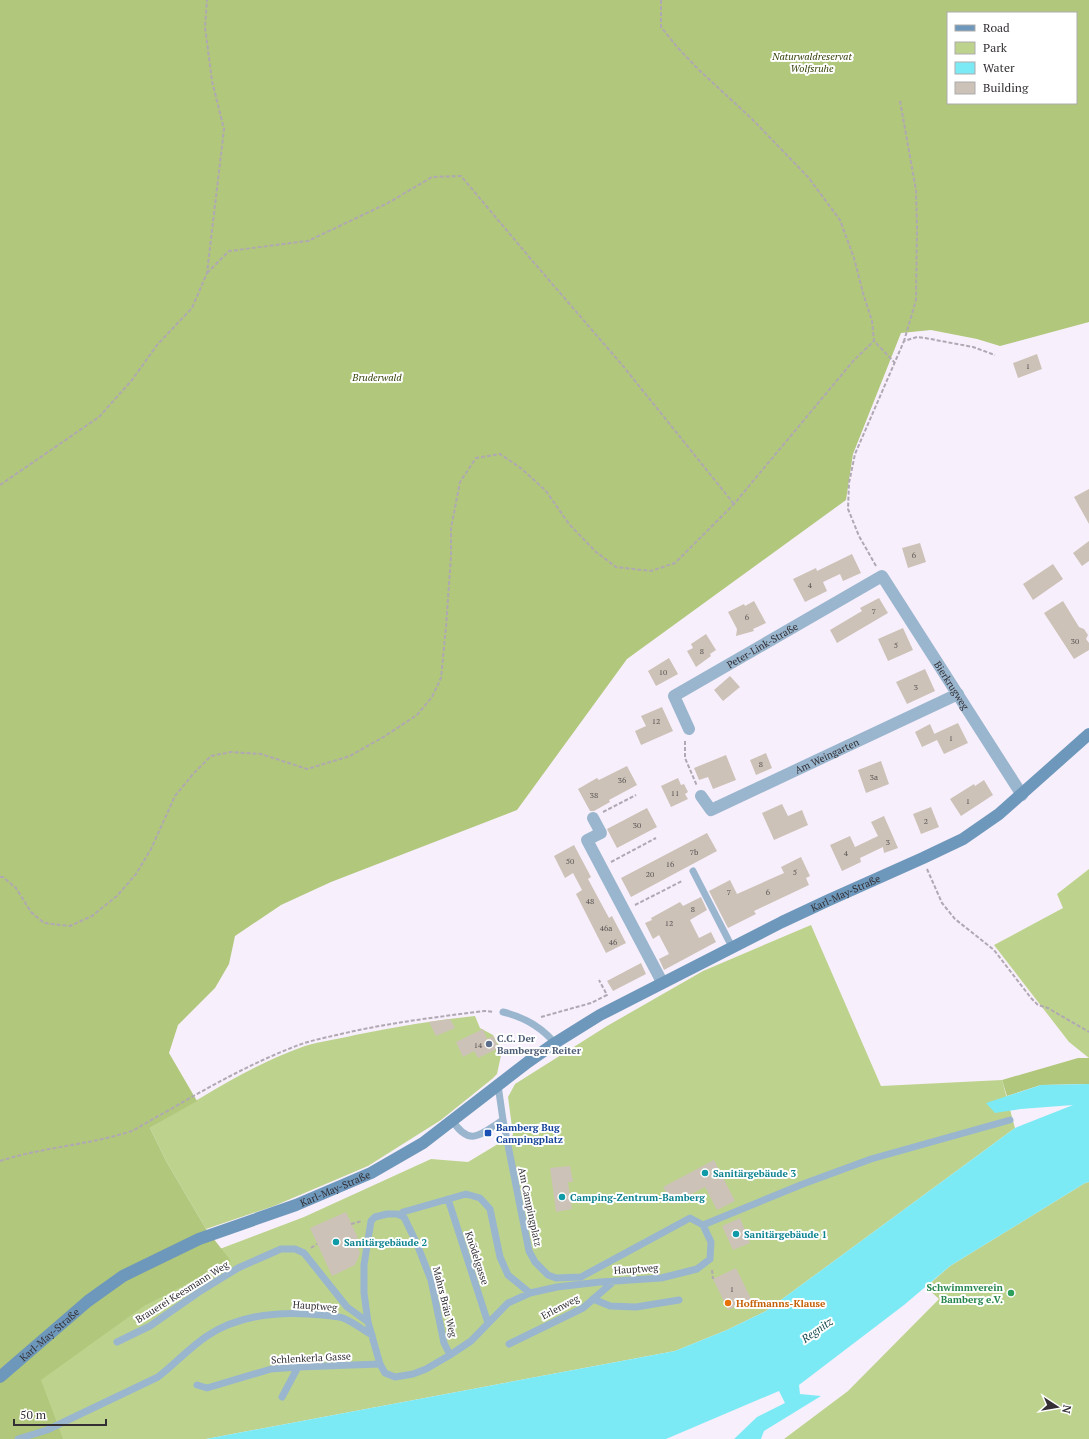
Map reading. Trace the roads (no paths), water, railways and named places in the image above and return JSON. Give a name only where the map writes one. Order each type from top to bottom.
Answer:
[{"type":"street","name":"Bierkrugweg","points":[[882,576],[1022,795]]},
{"type":"street","name":"Peter-Link-Straße","points":[[689,729],[674,696],[882,576]]},
{"type":"street","name":"Am Weingarten","points":[[701,796],[711,810],[958,694]]},
{"type":"street","name":"Karl-May-Straße","points":[[0,1377],[88,1301],[123,1276],[199,1239],[296,1205],[371,1173],[423,1143],[555,1043],[600,1015],[732,947],[829,900],[963,839],[999,814],[1022,795],[1089,734]]},
{"type":"street","points":[[593,818],[600,833],[587,840],[662,982]]},
{"type":"lane","points":[[693,871],[732,947]]},
{"type":"lane","points":[[503,1012],[513,1014],[534,1023],[546,1032],[555,1043]]},
{"type":"lane","name":"Am Campingplatz","points":[[498,1085],[502,1120],[529,1251],[534,1262],[548,1275],[556,1278],[581,1277],[690,1218],[704,1225]]},
{"type":"lane","points":[[452,1120],[460,1132],[470,1137],[479,1136],[502,1120]]},
{"type":"lane","points":[[704,1225],[803,1184],[871,1159],[1010,1120]]},
{"type":"lane","points":[[380,1364],[368,1322],[364,1293],[364,1265],[371,1221],[375,1216],[387,1214],[400,1215],[403,1212],[466,1194],[480,1198],[490,1209],[500,1257],[508,1275],[530,1293]]},
{"type":"lane","name":"Knödelgasse","points":[[448,1199],[488,1323]]},
{"type":"lane","name":"Mahrs Bräu Weg","points":[[400,1215],[404,1217],[417,1244],[431,1280],[444,1343],[450,1355]]},
{"type":"lane","name":"Hauptweg","points":[[380,1364],[385,1373],[395,1377],[413,1374],[426,1368],[450,1355],[471,1341],[508,1303],[530,1293],[557,1286],[661,1278],[697,1268],[710,1259],[711,1242],[704,1225]]},
{"type":"lane","name":"Brauerei Keesmann Weg","points":[[117,1342],[150,1326],[199,1292],[238,1268],[281,1249],[295,1249],[304,1253],[347,1307],[368,1322]]},
{"type":"lane","name":"Erlenweg","points":[[509,1344],[583,1308],[614,1281]]},
{"type":"lane","points":[[593,1299],[610,1306],[636,1307],[679,1300]]},
{"type":"lane","name":"Hauptweg","points":[[18,1439],[47,1430],[158,1377],[171,1367],[189,1349],[208,1335],[230,1324],[268,1314],[301,1313],[343,1318],[372,1335]]},
{"type":"lane","name":"Schlenkerla Gasse","points":[[198,1385],[207,1388],[271,1369],[380,1364]]},
{"type":"lane","points":[[282,1397],[298,1367]]},
{"type":"water","name":"Regnitz","points":[[1089,1084],[1089,1182],[1085,1183],[950,1266],[904,1305],[799,1385],[800,1394],[821,1396],[764,1431],[761,1439],[734,1439],[757,1417],[785,1403],[779,1391],[666,1439],[206,1439],[675,1351],[727,1330],[766,1311],[1015,1128],[1073,1105],[1021,1109],[995,1113],[986,1103],[1041,1085]]},
{"type":"place","name":"C.C. Der Bamberger Reiter","points":[[489,1044]]},
{"type":"place","name":"Bamberg Bug Campingplatz","points":[[488,1133]]},
{"type":"place","name":"Sanitärgebäude 3","points":[[705,1173]]},
{"type":"place","name":"Camping-Zentrum-Bamberg","points":[[562,1197]]},
{"type":"place","name":"Sanitärgebäude 1","points":[[736,1234]]},
{"type":"place","name":"Sanitärgebäude 2","points":[[336,1242]]},
{"type":"place","name":"Schwimmverein Bamberg e.V.","points":[[1011,1293]]},
{"type":"place","name":"Hoffmanns-Klause","points":[[728,1303]]},
{"type":"park label","name":"Naturwaldreservat Wolfsruhe","points":[[812,62]]},
{"type":"park label","name":"Bruderwald","points":[[377,377]]}]
